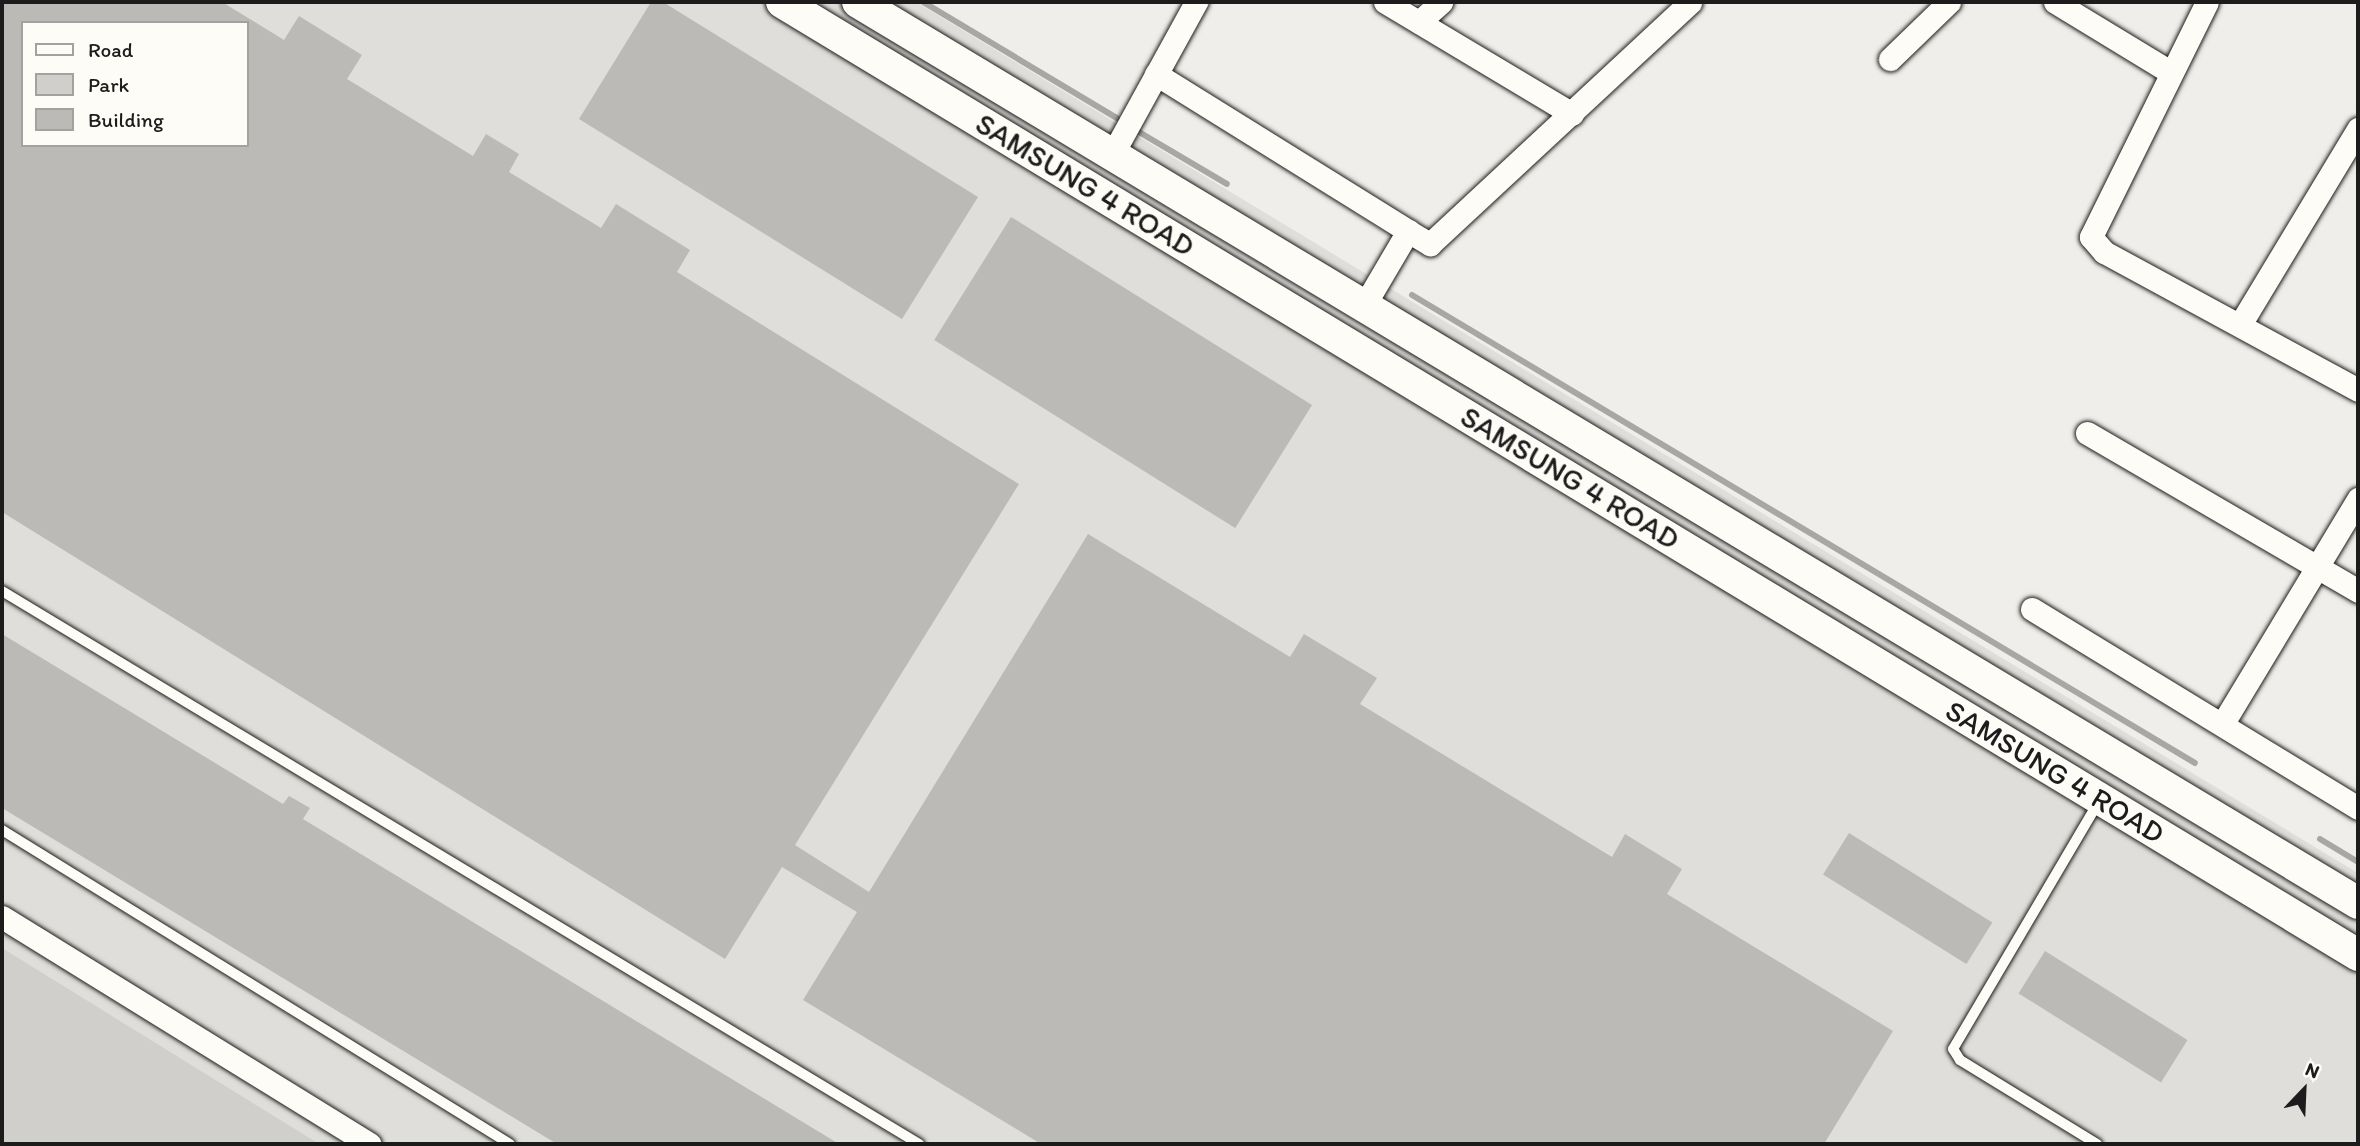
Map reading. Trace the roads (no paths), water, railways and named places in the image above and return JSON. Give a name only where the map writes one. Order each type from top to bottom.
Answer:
[{"type":"main road","name":"SAMSUNG 4 ROAD","points":[[782,2],[2358,955]]},
{"type":"main road","name":"SAMSUNG 4 ROAD","points":[[858,2],[1365,304],[2358,903]]},
{"type":"main road","points":[[1344,341],[1365,304]]},
{"type":"main road","points":[[1482,425],[1504,388]]},
{"type":"main road","points":[[2100,799],[2122,761]]},
{"type":"main road","points":[[2297,918],[2321,880]]},
{"type":"street","points":[[1112,155],[1196,2]]},
{"type":"street","points":[[1385,2],[1572,114]]},
{"type":"street","points":[[1419,22],[1441,2]]},
{"type":"street","points":[[1156,74],[1430,244],[1690,2]]},
{"type":"street","points":[[1890,59],[1949,2]]},
{"type":"street","points":[[2055,2],[2170,72]]},
{"type":"street","points":[[2207,2],[2170,72],[2091,237],[2104,252],[2241,323],[2358,390]]},
{"type":"street","points":[[2241,323],[2358,129]]},
{"type":"street","points":[[1365,304],[1408,231]]},
{"type":"street","points":[[2087,433],[2358,591]]},
{"type":"street","points":[[2223,723],[2358,499]]},
{"type":"street","points":[[2032,609],[2223,723],[2358,808]]},
{"type":"street","points":[[2,916],[370,1144]]},
{"type":"lane","points":[[2,591],[919,1144]]},
{"type":"lane","points":[[2097,1144],[1960,1060],[1953,1049],[2100,799]]},
{"type":"lane","points":[[2,830],[510,1144]]},
{"type":"waterway","points":[[923,2],[1117,118]]},
{"type":"waterway","points":[[1139,132],[1227,184]]},
{"type":"waterway","points":[[1412,295],[2195,763]]},
{"type":"waterway","points":[[2320,839],[2358,862]]}]
